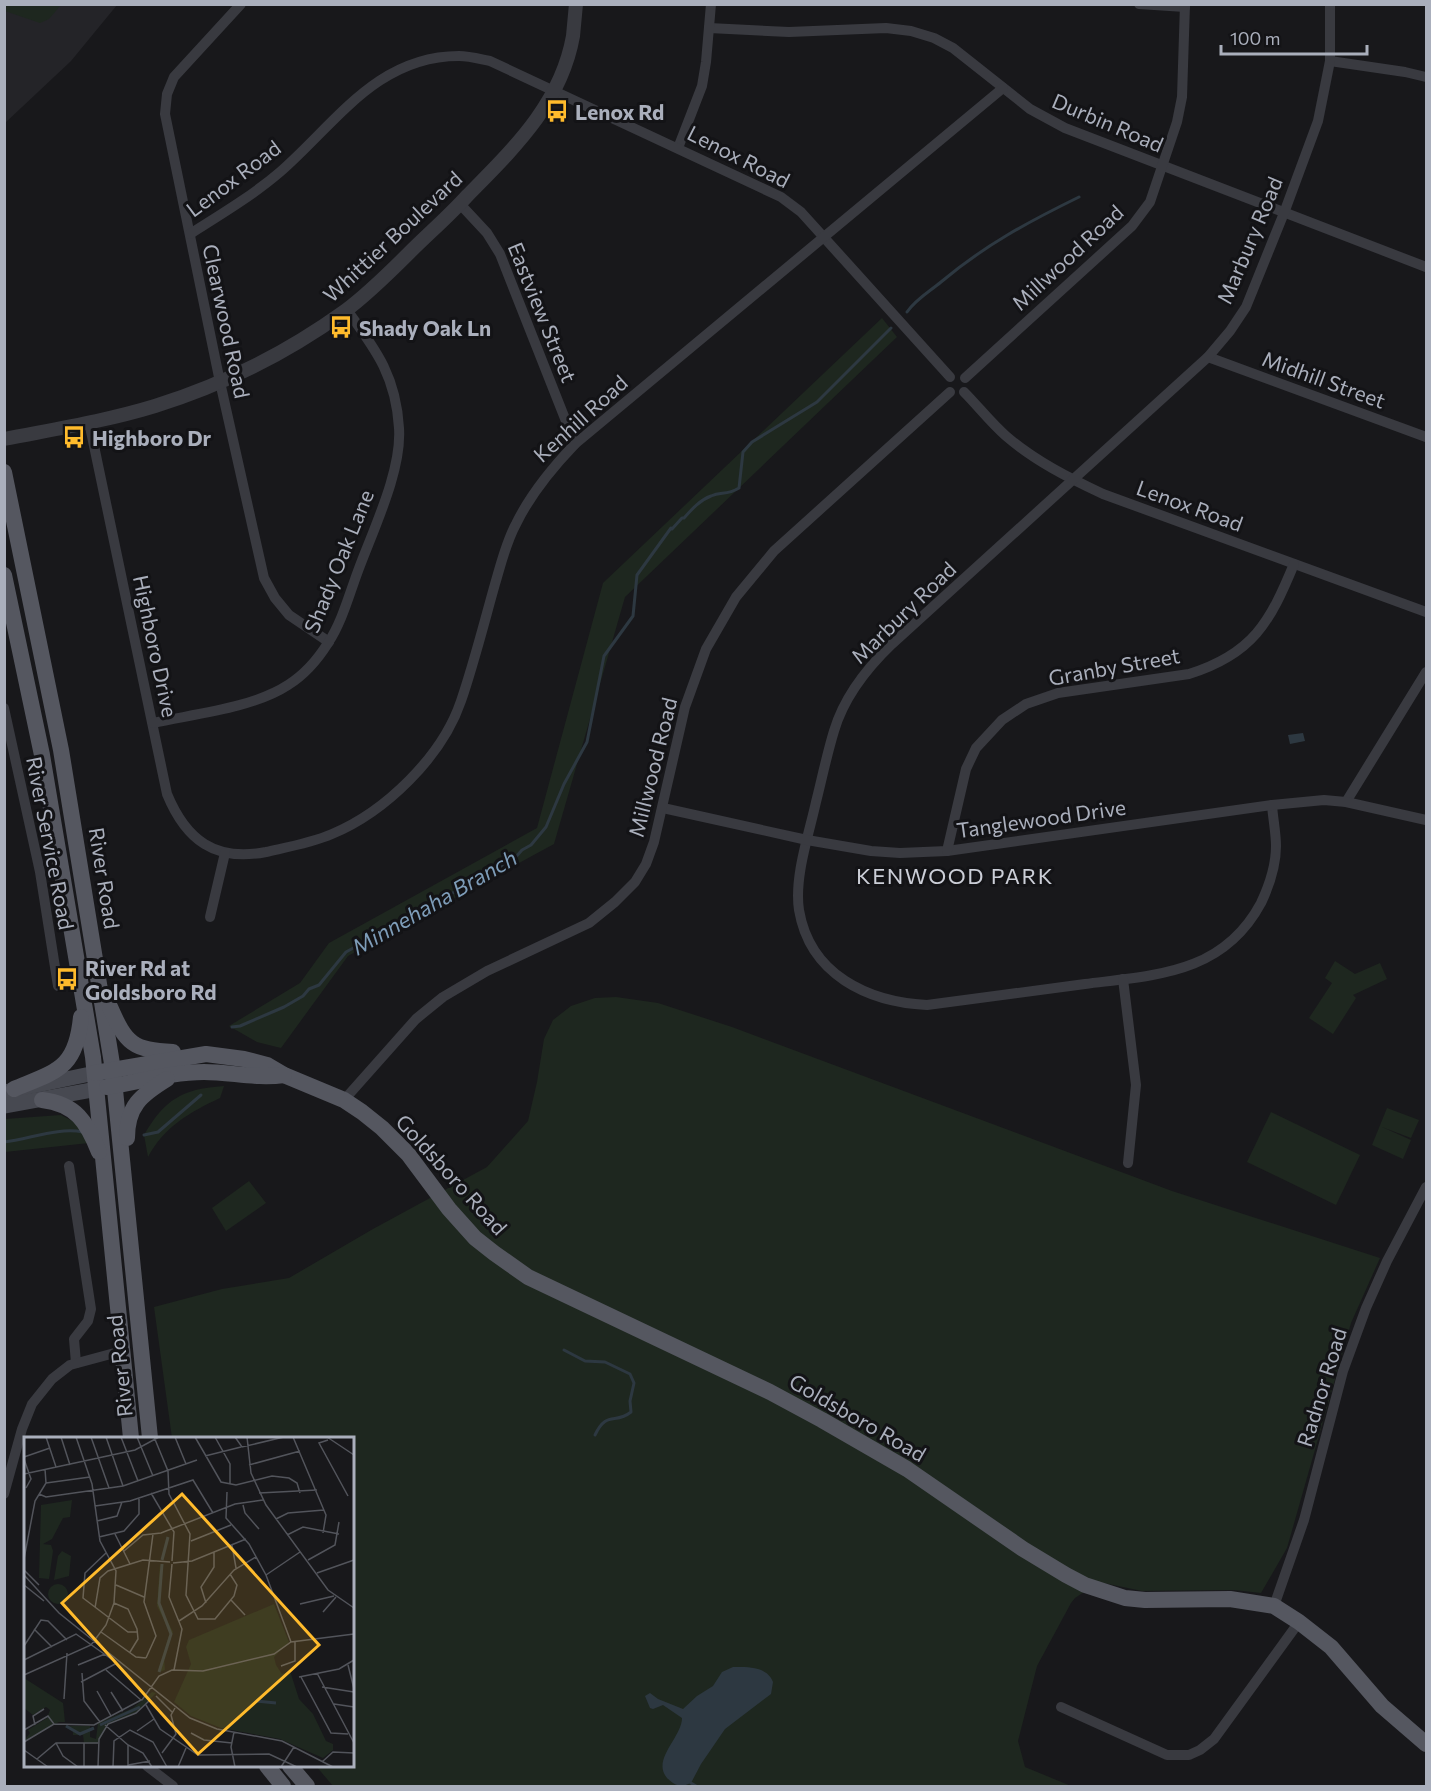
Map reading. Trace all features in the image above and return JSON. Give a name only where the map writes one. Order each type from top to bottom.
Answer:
[{"type":"main road","name":"River Road","points":[[4,472],[61,750],[114,1078],[150,1437]]},
{"type":"main road","name":"River Road","points":[[4,574],[42,755],[96,1081],[131,1437]]},
{"type":"main road","points":[[94,952],[106,998],[118,1028],[130,1041],[148,1051],[206,1054]]},
{"type":"main road","points":[[9,1090],[51,1073],[67,1062],[76,1044],[83,996]]},
{"type":"main road","name":"Goldsboro Road","points":[[9,1090],[114,1078],[206,1054],[244,1059],[267,1065],[284,1075],[344,1100],[382,1128],[408,1154],[449,1209],[476,1238],[494,1254],[528,1277],[770,1392],[822,1420],[907,1469],[1023,1549],[1090,1587],[1125,1598],[1145,1600],[1230,1599],[1274,1606],[1331,1647],[1382,1706],[1426,1744]]},
{"type":"main road","name":"Goldsboro Road","points":[[114,1078],[230,1073],[267,1078],[284,1075]]},
{"type":"main road","points":[[124,1184],[127,1130],[132,1110],[141,1096],[175,1074]]},
{"type":"main road","name":"Goldsboro Road","points":[[4,1106],[42,1100],[96,1081]]},
{"type":"main road","points":[[42,1100],[56,1101],[78,1115],[86,1124],[105,1165]]},
{"type":"main road","points":[[268,1767],[284,1786]]},
{"type":"main road","points":[[291,1767],[307,1786]]},
{"type":"street","name":"Clearwood Road","points":[[241,4],[174,76],[167,94],[165,114],[220,382],[264,578],[289,615],[329,642]]},
{"type":"street","name":"Whittier Boulevard","points":[[4,439],[155,406],[220,382],[298,342],[347,310],[460,204],[524,137],[541,114],[564,67],[573,37],[576,4]]},
{"type":"street","points":[[678,148],[702,86],[711,4]]},
{"type":"street","points":[[1139,4],[1185,6]]},
{"type":"street","name":"Marbury Road","points":[[1272,805],[1276,846],[1267,890],[1253,917],[1233,940],[1210,957],[1170,972],[927,1005],[908,1004],[874,996],[848,984],[827,967],[807,937],[799,909],[800,877],[807,840],[834,729],[844,705],[859,682],[892,644],[1208,357],[1230,332],[1246,307],[1318,121],[1330,61],[1330,4]]},
{"type":"street","name":"Millwood Road","points":[[965,378],[1132,226],[1150,202],[1177,122],[1182,97],[1185,6]]},
{"type":"street","name":"Durbin Road","points":[[709,28],[789,33],[886,28],[911,31],[934,38],[953,48],[1030,109],[1065,128],[1426,267]]},
{"type":"street","name":"Lenox Road","points":[[190,234],[252,194],[280,171],[369,87],[397,69],[431,58],[460,56],[490,61],[781,197],[801,212],[950,377]]},
{"type":"street","points":[[1330,61],[1426,77]]},
{"type":"street","name":"Kenhill Road","points":[[225,853],[253,854],[303,844],[331,835],[382,805],[419,770],[443,737],[461,704],[503,556],[516,524],[544,476],[575,444],[1003,88]]},
{"type":"street","name":"Eastview Street","points":[[460,204],[487,232],[500,254],[575,444]]},
{"type":"street","name":"Shady Oak Lane","points":[[153,723],[247,703],[288,685],[304,673],[329,642],[341,617],[388,489],[395,465],[399,429],[393,389],[385,365],[375,347],[347,310]]},
{"type":"street","name":"Midhill Street","points":[[1208,357],[1426,437]]},
{"type":"street","points":[[956,374],[965,378],[967,384],[964,392],[959,394],[950,392],[947,386],[950,377],[956,374]]},
{"type":"street","name":"Millwood Road","points":[[344,1100],[416,1019],[443,997],[487,971],[589,923],[635,882],[646,864],[654,842],[686,707],[706,649],[736,597],[774,551],[950,392]]},
{"type":"street","name":"Lenox Road","points":[[964,392],[1006,436],[1043,463],[1103,494],[1426,612]]},
{"type":"street","name":"Highboro Drive","points":[[89,422],[167,794],[176,816],[186,829],[199,841],[225,853]]},
{"type":"street","name":"Granby Street","points":[[947,851],[966,769],[976,748],[1002,720],[1026,704],[1058,693],[1189,674],[1230,656],[1251,640],[1268,621],[1294,564]]},
{"type":"street","points":[[1346,802],[1426,672]]},
{"type":"street","name":"River Service Road","points":[[5,713],[40,872],[58,986]]},
{"type":"street","name":"Tanglewood Drive","points":[[663,808],[807,840],[871,851],[900,853],[947,851],[1272,805],[1324,800],[1346,802],[1426,820]]},
{"type":"street","points":[[210,917],[225,853]]},
{"type":"street","points":[[1123,979],[1136,1085],[1128,1163]]},
{"type":"street","name":"River Road","points":[[69,1166],[91,1309],[88,1321],[74,1339],[76,1363]]},
{"type":"street","name":"Radnor Road","points":[[1274,1606],[1304,1521],[1343,1371],[1370,1299],[1426,1187]]},
{"type":"street","points":[[4,1494],[22,1429],[32,1404],[52,1379],[69,1365],[122,1351]]},
{"type":"street","points":[[1061,1707],[1167,1755],[1189,1755],[1214,1739],[1299,1622]]},
{"type":"street","points":[[148,1767],[173,1786]]},
{"type":"shaded area","points":[[5,4],[61,5],[49,19],[40,23],[5,11]]},
{"type":"shaded area","points":[[5,5],[117,5],[71,61],[5,123]]},
{"type":"shaded area","points":[[882,318],[897,337],[625,597],[554,844],[348,956],[281,1048],[257,1042],[229,1026],[300,983],[329,943],[537,828],[603,583]]},
{"type":"shaded area","points":[[1303,733],[1305,741],[1290,744],[1288,735]]},
{"type":"shaded area","points":[[1335,961],[1355,974],[1380,963],[1387,979],[1353,995],[1356,998],[1333,1034],[1309,1018],[1332,983],[1325,978]]},
{"type":"shaded area","points":[[616,997],[658,1003],[732,1027],[1172,1191],[1380,1258],[1351,1323],[1287,1548],[1261,1593],[1234,1590],[1142,1591],[1099,1582],[1071,1603],[1037,1666],[1018,1741],[1025,1767],[1071,1786],[333,1786],[317,1767],[354,1767],[354,1437],[172,1437],[154,1307],[222,1289],[289,1278],[487,1167],[528,1121],[544,1039],[553,1020],[571,1006],[595,998]]},
{"type":"shaded area","points":[[224,1086],[220,1098],[198,1109],[170,1129],[154,1146],[148,1157],[144,1135],[167,1104],[186,1093]]},
{"type":"shaded area","points":[[1387,1108],[1419,1120],[1411,1138],[1382,1127],[1411,1140],[1403,1159],[1372,1145]]},
{"type":"shaded area","points":[[1271,1112],[1360,1155],[1336,1205],[1247,1162]]},
{"type":"shaded area","points":[[61,1115],[78,1124],[89,1143],[5,1152],[5,1119]]},
{"type":"shaded area","points":[[249,1181],[266,1203],[226,1231],[212,1208]]},
{"type":"shaded area","points":[[733,1667],[756,1668],[766,1673],[773,1682],[771,1694],[725,1729],[691,1783],[682,1786],[673,1783],[665,1776],[664,1760],[682,1718],[663,1705],[650,1708],[645,1696],[650,1693],[658,1699],[683,1709],[713,1686],[722,1672]]},
{"type":"waterway","name":"Minnehaha Branch","points":[[907,312],[914,303],[991,245],[1079,197]]},
{"type":"waterway","name":"Minnehaha Branch","points":[[232,1027],[240,1026],[284,1007],[303,996],[309,989],[319,985],[346,952],[514,859],[522,850],[531,845],[546,827],[564,784],[587,742],[604,656],[633,616],[637,575],[671,528],[696,505],[715,495],[739,488],[743,452],[752,442],[817,402],[891,328]]},
{"type":"waterway","name":"Minnehaha Branch","points":[[144,1135],[158,1132],[201,1095]]},
{"type":"waterway","name":"Minnehaha Branch","points":[[4,1142],[54,1132],[83,1132]]},
{"type":"waterway","points":[[564,1350],[585,1361],[605,1362],[630,1374],[634,1383],[630,1401],[631,1412],[620,1418],[607,1420],[599,1427],[595,1435]]},
{"type":"waterway","points":[[691,1783],[696,1786]]},
{"type":"place","name":"Lenox Rd","points":[[557,111]]},
{"type":"place","name":"Shady Oak Ln","points":[[341,327]]},
{"type":"place","name":"Highboro Dr","points":[[74,437]]},
{"type":"place","name":"River Rd at Goldsboro Rd","points":[[67,979]]},
{"type":"district","name":"KENWOOD PARK","points":[[955,875]]}]
